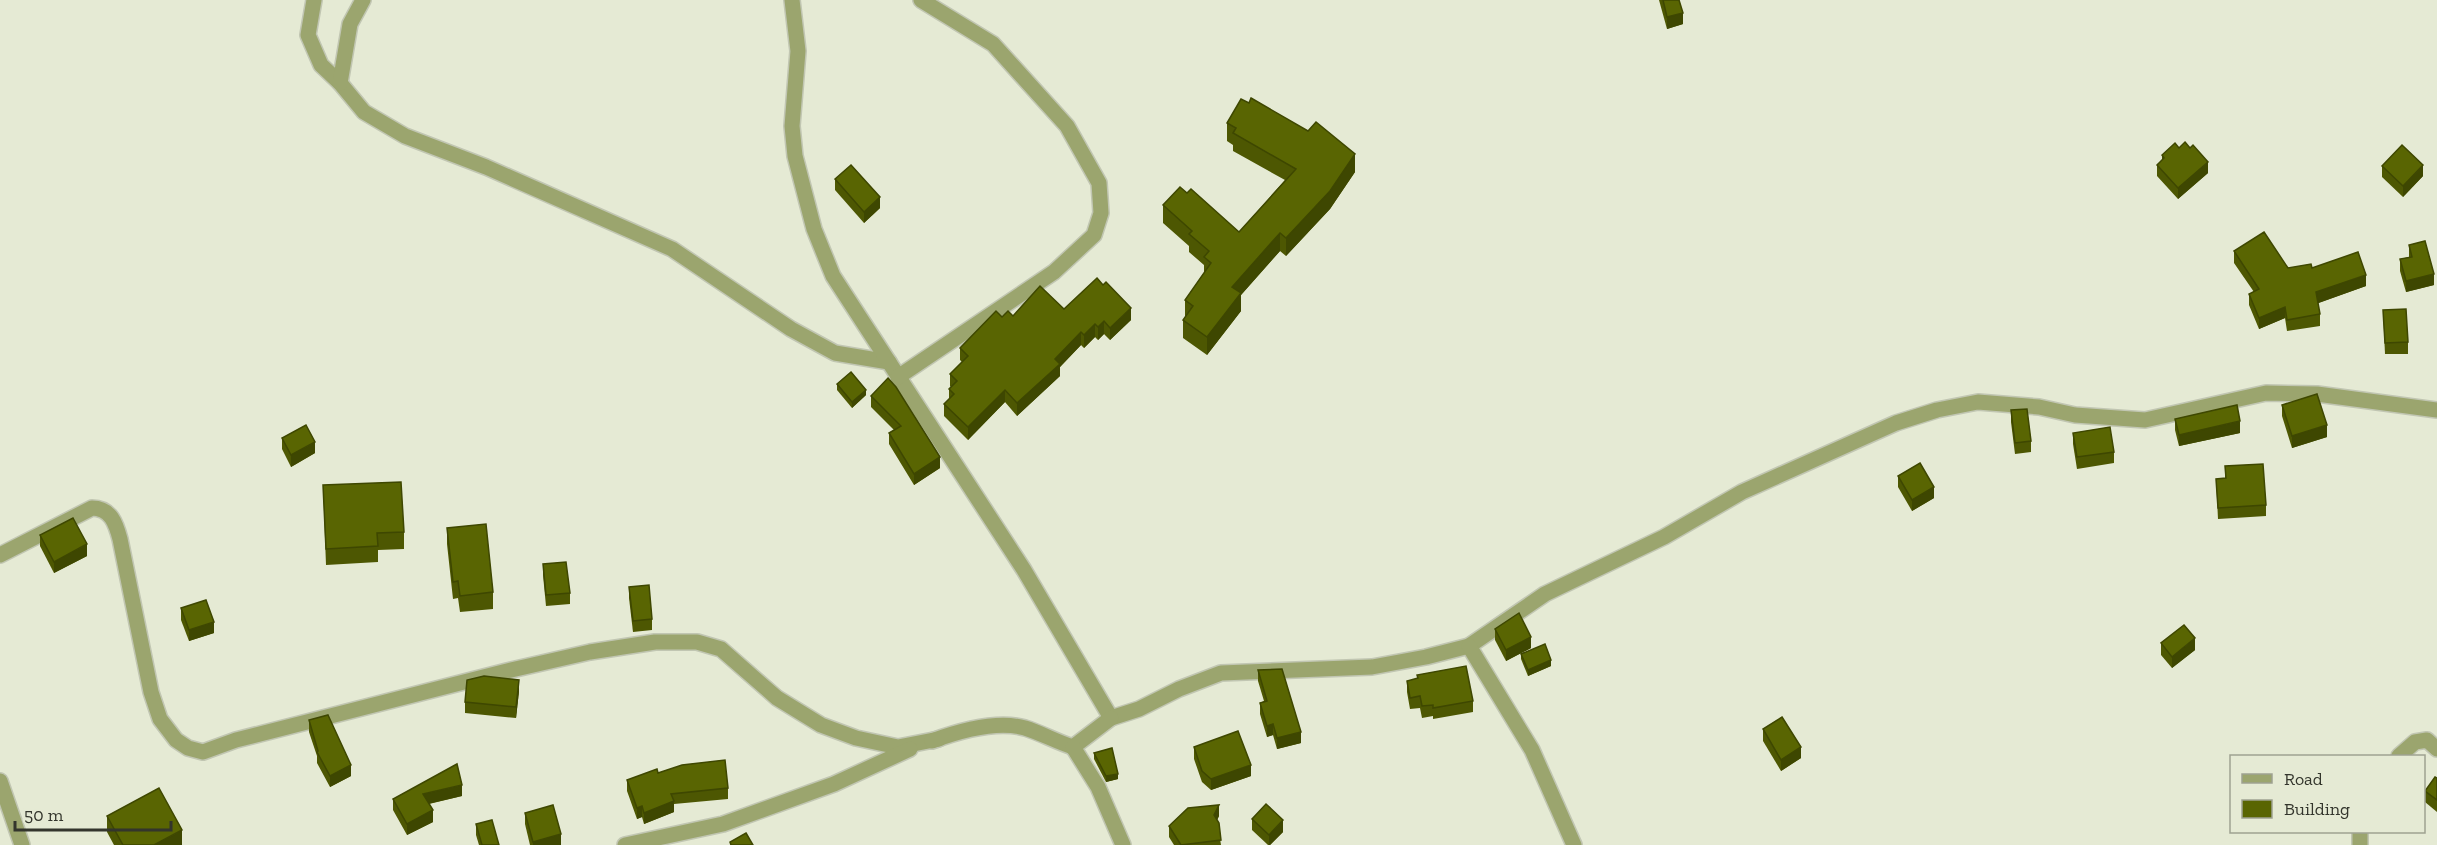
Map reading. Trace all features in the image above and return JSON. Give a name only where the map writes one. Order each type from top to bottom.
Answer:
[{"type":"street","points":[[314,0],[308,35],[321,65],[340,83],[364,112],[405,136],[486,167],[672,249],[790,329],[835,353],[889,362]]},
{"type":"street","points":[[340,83],[350,24],[363,0]]},
{"type":"street","points":[[792,0],[798,51],[792,126],[795,156],[814,229],[833,276],[1024,570],[1111,717]]},
{"type":"street","points":[[898,377],[1054,272],[1094,235],[1101,213],[1099,183],[1067,126],[993,44],[921,0]]},
{"type":"street","points":[[1073,747],[1111,717],[1139,709],[1179,689],[1221,673],[1372,667],[1469,646],[1545,594],[1664,537],[1742,492],[1896,423],[1937,410],[1978,402],[2038,407],[2075,415],[2145,420],[2266,393],[2317,394],[2437,410]]},
{"type":"street","points":[[0,555],[92,508],[100,508],[110,515],[115,522],[120,539],[151,692],[160,719],[176,740],[188,748],[203,752],[236,740],[591,652],[655,642],[698,642],[721,649],[777,698],[820,725],[856,738],[898,747],[983,727],[1024,728],[1073,747],[1098,787],[1122,845]]},
{"type":"street","points":[[1469,646],[1532,750],[1574,845]]},
{"type":"street","points":[[625,845],[723,824],[834,784],[939,739]]},
{"type":"street","points":[[2400,755],[2415,742],[2427,740],[2437,748]]},
{"type":"street","points":[[0,781],[22,845]]},
{"type":"building","points":[[1663,0],[1679,0],[1683,13],[1667,17]]},
{"type":"building","points":[[1251,98],[1308,131],[1316,122],[1355,154],[1330,191],[1286,238],[1280,233],[1232,287],[1241,293],[1207,337],[1183,320],[1193,306],[1185,300],[1211,263],[1204,257],[1209,251],[1189,234],[1192,231],[1163,205],[1180,187],[1187,193],[1191,189],[1239,232],[1296,169],[1233,133],[1236,128],[1227,123],[1241,99],[1249,103]]},
{"type":"building","points":[[2185,142],[2190,148],[2193,145],[2208,162],[2178,188],[2157,165],[2164,158],[2162,155],[2175,143],[2179,148]]},
{"type":"building","points":[[2402,145],[2423,165],[2403,186],[2382,166]]},
{"type":"building","points":[[851,165],[880,197],[864,212],[835,179]]},
{"type":"building","points":[[2264,232],[2288,268],[2311,264],[2312,268],[2358,252],[2366,275],[2316,292],[2320,314],[2287,320],[2285,307],[2259,318],[2249,294],[2259,289],[2234,251]]},
{"type":"building","points":[[2425,241],[2434,274],[2406,281],[2400,259],[2412,257],[2409,245]]},
{"type":"building","points":[[1097,278],[1103,285],[1106,282],[1131,308],[1110,328],[1104,321],[1098,327],[1095,324],[1084,335],[1081,332],[1055,359],[1060,364],[1017,403],[1005,390],[968,427],[944,404],[954,394],[949,389],[957,381],[950,374],[968,356],[960,348],[996,311],[1002,317],[1008,311],[1013,316],[1040,286],[1064,309]]},
{"type":"building","points":[[2406,309],[2408,342],[2385,343],[2383,310]]},
{"type":"building","points":[[851,372],[866,390],[852,402],[837,384]]},
{"type":"building","points":[[888,378],[940,457],[914,474],[889,433],[901,426],[871,396]]},
{"type":"building","points":[[2317,394],[2327,425],[2292,436],[2282,405]]},
{"type":"building","points":[[2237,405],[2240,421],[2179,435],[2175,419]]},
{"type":"building","points":[[2027,409],[2031,441],[2015,443],[2011,410]]},
{"type":"building","points":[[306,425],[315,442],[291,455],[282,438]]},
{"type":"building","points":[[2110,427],[2114,452],[2077,457],[2073,433]]},
{"type":"building","points":[[1920,463],[1934,487],[1912,500],[1898,476]]},
{"type":"building","points":[[2263,464],[2266,505],[2218,508],[2216,479],[2226,478],[2225,466]]},
{"type":"building","points":[[401,482],[404,532],[377,533],[378,546],[326,549],[323,485]]},
{"type":"building","points":[[73,518],[87,544],[54,562],[40,535]]},
{"type":"building","points":[[486,524],[493,592],[460,596],[458,581],[453,582],[447,528]]},
{"type":"building","points":[[566,562],[570,593],[546,595],[543,564]]},
{"type":"building","points":[[649,585],[652,619],[633,621],[629,587]]},
{"type":"building","points":[[206,600],[214,622],[189,630],[181,608]]},
{"type":"building","points":[[1519,613],[1531,637],[1506,650],[1495,629]]},
{"type":"building","points":[[2184,625],[2195,638],[2172,657],[2161,643]]},
{"type":"building","points":[[1545,644],[1551,660],[1528,670],[1521,654]]},
{"type":"building","points":[[1466,666],[1473,701],[1433,708],[1433,705],[1422,706],[1420,696],[1410,698],[1407,681],[1418,678],[1417,675]]},
{"type":"building","points":[[1282,669],[1301,732],[1277,738],[1273,724],[1267,726],[1260,703],[1267,701],[1258,670]]},
{"type":"building","points":[[484,676],[519,680],[516,707],[465,702],[467,680]]},
{"type":"building","points":[[328,715],[351,765],[330,776],[317,752],[309,720]]},
{"type":"building","points":[[1782,717],[1801,747],[1781,760],[1763,729]]},
{"type":"building","points":[[1238,731],[1251,765],[1211,779],[1202,771],[1194,747]]},
{"type":"building","points":[[1112,748],[1118,774],[1106,776],[1094,753]]},
{"type":"building","points":[[725,760],[728,788],[671,794],[674,801],[644,813],[642,806],[637,808],[627,780],[657,769],[658,773],[682,765]]},
{"type":"building","points":[[457,764],[462,785],[423,794],[433,810],[407,824],[393,799]]},
{"type":"building","points":[[2435,777],[2437,778],[2437,800],[2425,791]]},
{"type":"building","points":[[159,788],[182,830],[154,845],[123,845],[107,816]]},
{"type":"building","points":[[1266,804],[1283,820],[1269,835],[1252,819]]},
{"type":"building","points":[[553,805],[561,834],[533,842],[525,813]]},
{"type":"building","points":[[1219,805],[1214,815],[1219,823],[1221,840],[1181,845],[1169,826],[1188,808]]},
{"type":"building","points":[[492,820],[499,845],[482,845],[476,824]]},
{"type":"building","points":[[746,833],[753,845],[731,845],[730,842]]}]
